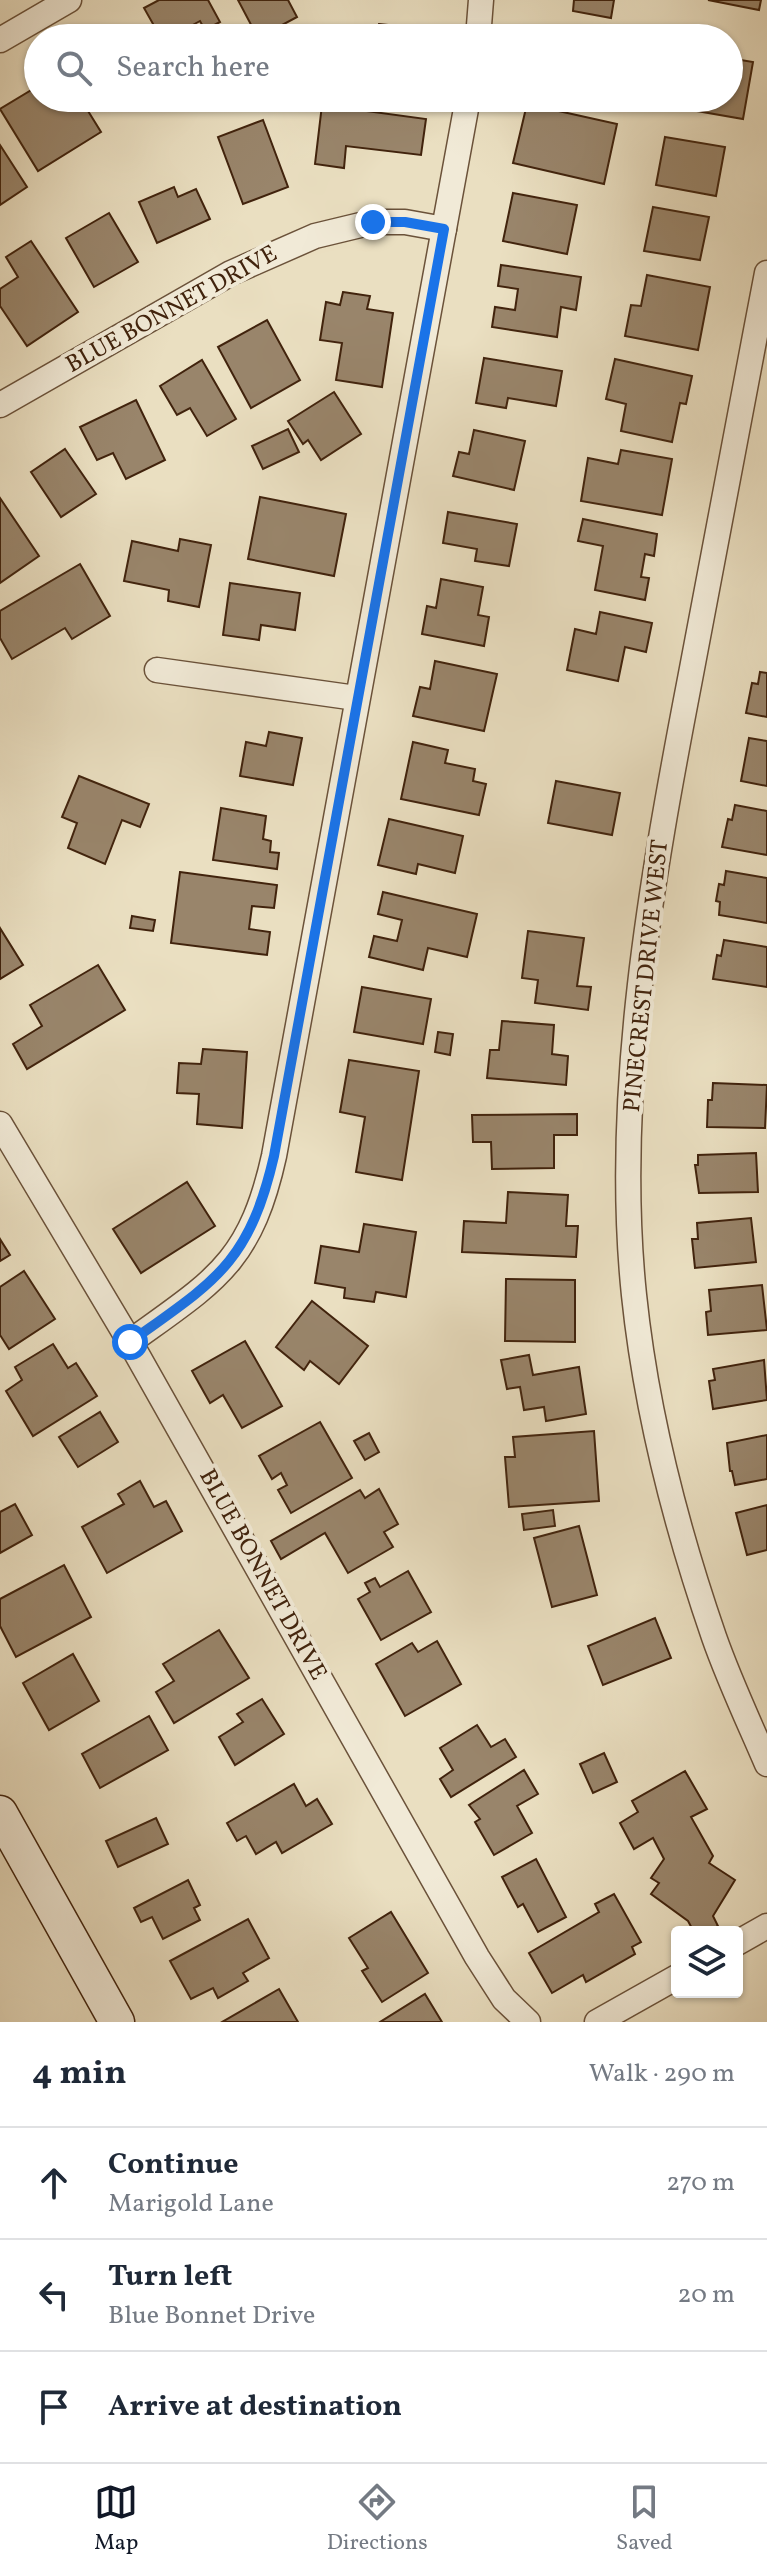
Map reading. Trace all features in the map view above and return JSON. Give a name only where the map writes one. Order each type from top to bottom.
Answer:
[{"type":"main road","points":[[0,1813],[117,2022]]},
{"type":"street","points":[[28,24],[69,0]]},
{"type":"street","points":[[479,24],[481,0]]},
{"type":"street","points":[[0,40],[24,26]]},
{"type":"street","points":[[130,1342],[197,1294],[225,1269],[245,1242],[264,1197],[465,112]]},
{"type":"street","name":"BLUE BONNET DRIVE","points":[[0,405],[231,273],[303,241],[336,229],[373,222],[405,222],[444,229]]},
{"type":"street","name":"PINECREST DRIVE WEST","points":[[767,273],[661,841],[635,1039],[630,1128],[630,1211],[633,1291],[643,1367],[663,1464],[688,1559],[715,1641],[767,1764]]},
{"type":"street","points":[[157,670],[356,698]]},
{"type":"street","name":"BLUE BONNET DRIVE","points":[[0,1124],[130,1342],[477,1957],[504,1999],[528,2022]]},
{"type":"street","points":[[743,1940],[767,1926]]},
{"type":"street","points":[[597,2022],[671,1980]]},
{"type":"building","points":[[159,0],[208,0],[220,22],[153,24],[144,8]]},
{"type":"building","points":[[238,0],[288,0],[297,17],[284,24],[251,24]]},
{"type":"building","points":[[574,0],[614,0],[611,18],[573,11]]},
{"type":"building","points":[[708,0],[761,0],[759,10]]},
{"type":"building","points":[[743,60],[753,62],[743,119],[702,112],[743,112]]},
{"type":"building","points":[[24,94],[24,112],[89,112],[101,132],[38,171],[0,109]]},
{"type":"building","points":[[321,112],[374,112],[426,119],[421,155],[346,146],[344,168],[315,164]]},
{"type":"building","points":[[525,112],[563,112],[617,124],[604,184],[513,163]]},
{"type":"building","points":[[263,120],[288,187],[243,204],[218,137]]},
{"type":"building","points":[[665,137],[725,147],[716,196],[656,185]]},
{"type":"building","points":[[0,145],[27,187],[0,205]]},
{"type":"building","points":[[174,187],[178,197],[196,189],[210,219],[157,243],[139,202]]},
{"type":"building","points":[[513,193],[577,205],[567,254],[503,241]]},
{"type":"building","points":[[653,207],[709,217],[700,260],[644,251]]},
{"type":"building","points":[[109,213],[138,262],[94,287],[66,238]]},
{"type":"building","points":[[31,241],[78,312],[27,346],[0,306],[0,289],[18,277],[6,257]]},
{"type":"building","points":[[501,265],[581,277],[576,310],[561,307],[557,337],[492,327],[495,307],[515,310],[518,289],[498,286]]},
{"type":"building","points":[[647,275],[710,287],[698,350],[625,336],[631,305],[641,306]]},
{"type":"building","points":[[343,292],[370,296],[367,309],[393,313],[382,387],[336,380],[342,343],[320,340],[326,302],[340,305]]},
{"type":"building","points":[[267,320],[300,380],[251,408],[218,347]]},
{"type":"building","points":[[484,358],[562,371],[556,406],[508,398],[506,408],[476,403]]},
{"type":"building","points":[[615,359],[692,376],[686,404],[680,403],[672,442],[621,431],[626,404],[606,399]]},
{"type":"building","points":[[202,360],[236,419],[207,436],[190,408],[177,415],[160,386]]},
{"type":"building","points":[[334,392],[361,434],[321,460],[308,440],[303,444],[288,421]]},
{"type":"building","points":[[136,400],[165,460],[126,479],[113,453],[97,460],[80,427]]},
{"type":"building","points":[[288,429],[299,452],[263,469],[252,446]]},
{"type":"building","points":[[474,430],[525,441],[514,490],[453,476],[459,452],[469,454]]},
{"type":"building","points":[[65,449],[96,494],[61,517],[31,472]]},
{"type":"building","points":[[621,450],[672,459],[662,515],[581,501],[588,458],[618,464]]},
{"type":"building","points":[[260,497],[346,514],[334,576],[248,559]]},
{"type":"building","points":[[0,498],[39,556],[0,583]]},
{"type":"building","points":[[448,512],[517,524],[509,566],[475,561],[477,549],[443,543]]},
{"type":"building","points":[[583,519],[657,534],[654,556],[645,554],[641,577],[649,578],[645,600],[595,590],[603,546],[578,541]]},
{"type":"building","points":[[180,539],[211,545],[199,607],[168,601],[169,590],[124,581],[132,541],[178,551]]},
{"type":"building","points":[[80,564],[110,616],[72,639],[65,628],[12,659],[0,638],[0,611]]},
{"type":"building","points":[[441,579],[483,587],[478,615],[489,617],[484,646],[422,634],[427,606],[436,608]]},
{"type":"building","points":[[230,583],[300,593],[295,630],[261,625],[259,640],[223,635]]},
{"type":"building","points":[[600,612],[652,623],[646,652],[625,647],[618,681],[567,670],[575,629],[596,634]]},
{"type":"building","points":[[435,661],[497,674],[484,731],[413,716],[420,687],[430,689]]},
{"type":"building","points":[[760,672],[767,673],[767,717],[746,713],[752,683],[758,684]]},
{"type":"building","points":[[269,732],[302,738],[293,785],[240,776],[246,742],[266,746]]},
{"type":"building","points":[[749,738],[767,741],[767,786],[741,781]]},
{"type":"building","points":[[413,742],[448,750],[445,763],[475,769],[473,781],[486,784],[479,815],[401,799]]},
{"type":"building","points":[[79,776],[149,804],[140,827],[122,820],[105,864],[68,848],[77,823],[62,817]]},
{"type":"building","points":[[556,781],[620,793],[612,835],[548,823]]},
{"type":"building","points":[[735,805],[767,811],[767,855],[722,847],[728,819],[732,820]]},
{"type":"building","points":[[221,808],[266,816],[263,839],[271,841],[270,852],[279,853],[277,869],[213,860]]},
{"type":"building","points":[[389,819],[463,836],[455,873],[418,864],[416,874],[378,865]]},
{"type":"building","points":[[726,871],[767,878],[767,923],[719,915],[720,902],[716,901],[719,884],[724,885]]},
{"type":"building","points":[[180,872],[277,885],[274,908],[252,906],[249,929],[270,932],[267,955],[171,943]]},
{"type":"building","points":[[383,892],[477,914],[467,957],[428,948],[423,970],[369,957],[374,936],[397,941],[402,920],[378,914]]},
{"type":"building","points":[[132,916],[155,920],[153,931],[130,928]]},
{"type":"building","points":[[0,928],[23,965],[0,979]]},
{"type":"building","points":[[528,931],[584,938],[577,986],[591,987],[588,1010],[535,1003],[538,980],[522,978]]},
{"type":"building","points":[[724,940],[767,947],[767,987],[713,979],[717,955],[721,956]]},
{"type":"building","points":[[98,965],[125,1010],[27,1069],[13,1044],[42,1026],[30,1005]]},
{"type":"building","points":[[362,987],[431,999],[423,1044],[354,1032]]},
{"type":"building","points":[[502,1021],[554,1025],[552,1054],[568,1056],[566,1085],[487,1078],[490,1050],[499,1050]]},
{"type":"building","points":[[438,1032],[453,1034],[450,1055],[435,1052]]},
{"type":"building","points":[[203,1049],[247,1052],[242,1128],[197,1124],[199,1094],[177,1093],[179,1063],[201,1064]]},
{"type":"building","points":[[349,1060],[419,1071],[402,1180],[356,1172],[365,1117],[340,1112]]},
{"type":"building","points":[[713,1083],[767,1085],[765,1128],[707,1127],[708,1100],[712,1100]]},
{"type":"building","points":[[577,1114],[577,1135],[554,1135],[554,1168],[492,1169],[491,1142],[473,1142],[472,1115]]},
{"type":"building","points":[[756,1153],[758,1192],[699,1193],[695,1165],[698,1165],[698,1155]]},
{"type":"building","points":[[187,1182],[215,1226],[141,1273],[113,1229]]},
{"type":"building","points":[[508,1192],[568,1195],[566,1226],[578,1226],[576,1257],[462,1252],[464,1221],[506,1223]]},
{"type":"building","points":[[751,1218],[756,1262],[695,1268],[692,1239],[698,1239],[697,1223]]},
{"type":"building","points":[[364,1224],[416,1232],[406,1297],[376,1292],[374,1302],[344,1298],[345,1288],[315,1283],[321,1246],[359,1252]]},
{"type":"building","points":[[0,1239],[10,1255],[0,1261]]},
{"type":"building","points":[[24,1271],[55,1319],[9,1349],[0,1335],[0,1287]]},
{"type":"building","points":[[506,1279],[575,1280],[575,1342],[505,1341]]},
{"type":"building","points":[[762,1285],[767,1330],[708,1335],[706,1312],[711,1311],[709,1290]]},
{"type":"building","points":[[312,1301],[368,1346],[339,1384],[310,1361],[304,1370],[276,1347]]},
{"type":"building","points":[[245,1341],[282,1406],[242,1428],[223,1395],[210,1403],[192,1371]]},
{"type":"building","points":[[53,1344],[68,1368],[76,1363],[97,1396],[33,1436],[6,1391],[22,1380],[15,1367]]},
{"type":"building","points":[[529,1355],[533,1375],[579,1367],[586,1414],[546,1421],[544,1407],[524,1410],[520,1387],[507,1389],[501,1360]]},
{"type":"building","points":[[764,1360],[767,1400],[713,1409],[709,1381],[715,1380],[713,1369]]},
{"type":"building","points":[[100,1412],[118,1442],[78,1467],[59,1437]]},
{"type":"building","points":[[320,1422],[352,1478],[291,1513],[278,1490],[287,1485],[281,1473],[272,1479],[259,1456]]},
{"type":"building","points":[[594,1431],[599,1501],[509,1507],[505,1457],[515,1457],[513,1437]]},
{"type":"building","points":[[369,1433],[379,1452],[365,1460],[354,1441]]},
{"type":"building","points":[[767,1435],[767,1479],[735,1485],[727,1443]]},
{"type":"building","points":[[140,1481],[154,1507],[166,1501],[182,1531],[107,1573],[82,1527],[124,1504],[118,1494]]},
{"type":"building","points":[[379,1489],[398,1524],[384,1532],[393,1547],[348,1573],[325,1533],[281,1559],[271,1541],[360,1490],[365,1498]]},
{"type":"building","points":[[15,1504],[32,1535],[0,1553],[0,1512]]},
{"type":"building","points":[[767,1505],[767,1550],[747,1555],[736,1513]]},
{"type":"building","points":[[553,1510],[555,1526],[524,1530],[522,1514]]},
{"type":"building","points":[[579,1526],[597,1595],[552,1607],[534,1538]]},
{"type":"building","points":[[64,1565],[91,1617],[16,1657],[0,1626],[0,1599]]},
{"type":"building","points":[[408,1571],[431,1612],[381,1640],[358,1599],[370,1592],[365,1583],[375,1578],[380,1587]]},
{"type":"building","points":[[655,1618],[671,1658],[603,1685],[588,1646]]},
{"type":"building","points":[[219,1630],[249,1678],[174,1723],[156,1692],[174,1681],[163,1664]]},
{"type":"building","points":[[437,1641],[461,1684],[405,1716],[376,1664],[412,1643],[418,1652]]},
{"type":"building","points":[[73,1654],[99,1701],[49,1730],[23,1683]]},
{"type":"building","points":[[262,1699],[284,1734],[235,1765],[219,1737],[243,1722],[237,1714]]},
{"type":"building","points":[[149,1716],[168,1750],[100,1788],[82,1754]]},
{"type":"building","points":[[477,1725],[491,1747],[505,1739],[516,1757],[451,1797],[440,1779],[453,1770],[440,1748]]},
{"type":"building","points":[[604,1753],[617,1782],[593,1793],[580,1764]]},
{"type":"building","points":[[524,1770],[538,1794],[517,1806],[532,1833],[494,1855],[475,1822],[480,1819],[469,1805]]},
{"type":"building","points":[[685,1771],[707,1809],[691,1817],[713,1856],[709,1863],[735,1880],[713,1916],[718,1926],[691,1926],[651,1894],[659,1883],[651,1878],[664,1859],[653,1838],[634,1849],[620,1823],[638,1812],[632,1801]]},
{"type":"building","points":[[294,1784],[306,1806],[317,1799],[332,1824],[282,1853],[276,1842],[256,1854],[246,1836],[237,1841],[227,1823]]},
{"type":"building","points":[[156,1818],[168,1844],[118,1867],[106,1841]]},
{"type":"building","points":[[536,1859],[566,1917],[538,1932],[523,1904],[518,1907],[502,1877]]},
{"type":"building","points":[[188,1880],[200,1905],[194,1908],[200,1920],[163,1939],[152,1917],[141,1922],[134,1908]]},
{"type":"building","points":[[614,1894],[641,1942],[632,1947],[635,1954],[586,1982],[583,1975],[552,1993],[529,1953],[599,1912],[595,1904]]},
{"type":"building","points":[[391,1912],[428,1973],[382,2002],[362,1971],[368,1968],[349,1938]]},
{"type":"building","points":[[248,1919],[269,1958],[243,1973],[248,1981],[218,1998],[213,1988],[191,1999],[170,1961]]},
{"type":"building","points":[[279,1989],[298,2022],[222,2022]]},
{"type":"building","points":[[425,1994],[442,2022],[380,2022]]},
{"type":"route","points":[[130,1342],[197,1294],[236,1256],[259,1212],[274,1156],[444,229],[405,222],[373,222]]}]
